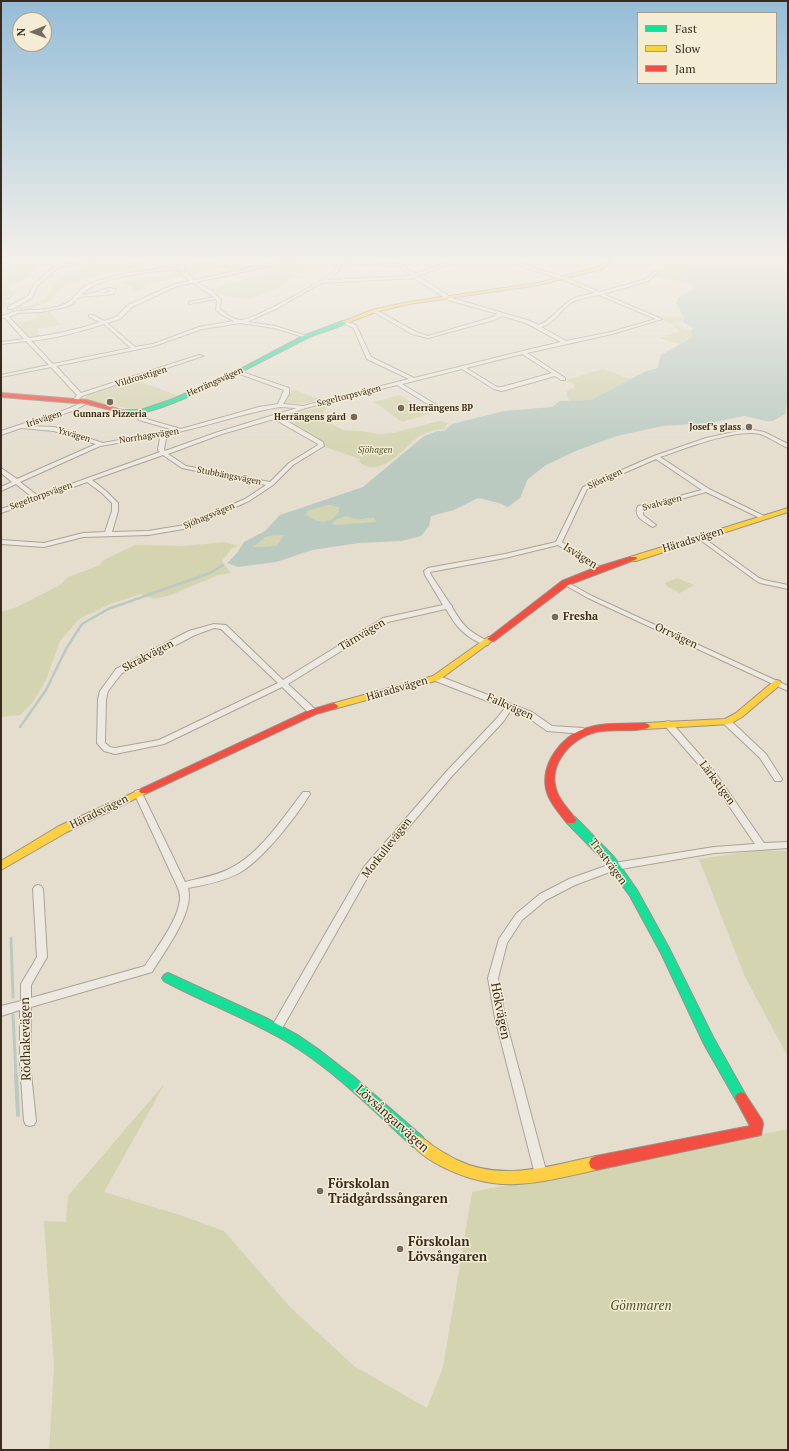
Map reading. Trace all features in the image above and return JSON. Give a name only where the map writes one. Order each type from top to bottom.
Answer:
[{"type":"street","points":[[13,326],[52,366],[81,400]]},
{"type":"street","points":[[1,343],[66,334],[95,326]]},
{"type":"street","points":[[108,326],[134,349]]},
{"type":"street","points":[[1,376],[160,343],[201,328],[214,326]]},
{"type":"street","points":[[265,326],[305,337]]},
{"type":"street","name":"Herrängsvägen","points":[[1,395],[81,400],[124,412],[137,413],[175,400],[239,372],[305,337],[334,326]]},
{"type":"street","points":[[351,326],[356,328],[369,358],[414,380]]},
{"type":"street","points":[[401,326],[414,333],[428,337],[468,326]]},
{"type":"street","points":[[534,326],[566,343]]},
{"type":"street","points":[[537,328],[544,326]]},
{"type":"street","name":"Segeltorpsvägen","points":[[1,511],[220,433],[289,413],[304,407],[523,352],[639,326]]},
{"type":"street","points":[[523,352],[563,379]]},
{"type":"street","name":"Vildrosstigen","points":[[81,400],[201,356]]},
{"type":"street","points":[[462,368],[496,388],[502,389],[555,374]]},
{"type":"street","points":[[239,372],[287,389],[280,405]]},
{"type":"street","points":[[399,384],[436,407],[442,409]]},
{"type":"street","name":"Irisvägen","points":[[1,433],[70,410],[81,400]]},
{"type":"street","name":"Norrhagsvägen","points":[[1,489],[102,444],[181,430],[261,408],[280,405],[304,407]]},
{"type":"street","name":"Herrängsvägen","points":[[137,413],[141,419],[181,430]]},
{"type":"street","name":"Sjöhagsvägen","points":[[1,542],[44,545],[83,535],[148,533],[187,527],[247,500],[271,484],[291,464],[321,446],[321,443],[275,417]]},
{"type":"street","name":"Yxvägen","points":[[21,427],[54,429],[102,444]]},
{"type":"street","name":"Sjöstigen","points":[[559,543],[584,488],[656,456],[708,439],[748,431],[762,433],[788,446]]},
{"type":"street","points":[[161,434],[163,438],[161,450],[164,453]]},
{"type":"street","name":"Stubbängsvägen","points":[[164,453],[184,467],[193,470],[271,484]]},
{"type":"street","points":[[656,456],[707,490],[764,518]]},
{"type":"street","points":[[1,470],[37,498]]},
{"type":"street","points":[[88,480],[104,492],[115,503],[115,511],[108,534]]},
{"type":"street","name":"Svalvägen","points":[[653,525],[639,514],[638,511],[640,507],[660,504],[707,490]]},
{"type":"street","name":"Häradsvägen","points":[[1,866],[63,829],[313,712],[436,678],[565,583],[600,569],[788,510]]},
{"type":"street","points":[[701,538],[762,582],[788,587]]},
{"type":"street","points":[[485,643],[470,635],[460,626],[449,606],[428,575],[427,571],[430,569],[505,556],[559,543]]},
{"type":"street","name":"Isvägen","points":[[559,543],[600,569]]},
{"type":"street","name":"Orrvägen","points":[[565,583],[597,600],[788,689]]},
{"type":"street","name":"Tärnvägen","points":[[282,684],[386,620],[449,606]]},
{"type":"street","name":"Skrakvägen","points":[[282,684],[161,742],[115,751],[104,747],[101,743],[102,699],[104,690],[118,671],[192,632],[214,626],[223,627],[313,712]]},
{"type":"street","name":"Falkvägen","points":[[436,678],[529,714],[550,729],[583,731]]},
{"type":"street","points":[[777,683],[739,715],[727,722],[764,756],[778,779]]},
{"type":"street","name":"Morkullevägen","points":[[276,1029],[367,870],[449,774],[500,720],[510,706]]},
{"type":"street","name":"Trastvägen","points":[[727,722],[598,728],[583,731],[559,750],[551,771],[551,788],[553,797],[563,812],[601,850],[614,867],[665,951],[712,1051],[756,1124],[756,1132]]},
{"type":"street","name":"Lärkstigen","points":[[668,724],[711,773],[761,846]]},
{"type":"street","points":[[1,1011],[148,969],[183,911],[185,897],[182,886],[138,793]]},
{"type":"street","points":[[182,886],[210,879],[237,869],[261,849],[306,794]]},
{"type":"street","name":"Hökvägen","points":[[541,1174],[500,1018],[493,978],[502,942],[519,917],[543,897],[572,882],[614,867],[714,850],[788,845]]},
{"type":"street","name":"Rödhakevägen","points":[[30,1121],[25,1064],[26,984],[42,958],[38,889]]},
{"type":"street","name":"Lövsångarvägen","points":[[168,978],[194,992],[222,1003],[276,1029],[303,1046],[341,1073],[430,1154],[465,1171],[496,1178],[522,1178],[756,1132]]},
{"type":"green space","points":[[17,326],[57,326],[37,329],[40,337],[28,337]]},
{"type":"green space","points":[[673,326],[679,326],[690,331],[692,337],[678,344],[660,338],[678,331]]},
{"type":"green space","points":[[603,369],[631,379],[591,400],[570,401],[567,397],[567,391],[574,387],[575,384],[566,380]]},
{"type":"green space","points":[[136,380],[179,396],[148,408],[136,410],[83,399],[88,395]]},
{"type":"green space","points":[[292,390],[321,400],[307,403],[286,404],[285,402]]},
{"type":"green space","name":"Herrängens BP","points":[[400,395],[430,414],[402,422],[374,402]]},
{"type":"green space","name":"Sjöhagen","points":[[323,406],[327,408],[321,418],[343,430],[379,434],[393,433],[439,421],[448,423],[444,429],[423,434],[383,465],[375,467],[367,466],[359,462],[360,459],[325,447],[323,443],[313,435],[282,418]]},
{"type":"green space","points":[[328,505],[339,506],[339,512],[327,521],[319,521],[306,514],[306,511]]},
{"type":"green space","points":[[346,516],[359,520],[375,518],[376,523],[333,525],[334,521]]},
{"type":"green space","points":[[284,535],[276,546],[254,547],[265,537]]},
{"type":"green space","points":[[225,542],[238,546],[231,549],[222,561],[231,573],[218,575],[171,595],[154,599],[141,594],[110,604],[78,620],[60,641],[46,680],[33,702],[20,715],[1,717],[1,612],[17,607],[60,585],[68,577],[98,566],[104,560],[135,545],[184,546]]},
{"type":"green space","points":[[677,578],[694,585],[680,593],[668,587],[665,583]]},
{"type":"green space","points":[[759,850],[788,851],[788,1057],[745,977],[699,859]]},
{"type":"green space","name":"Gömmaren","points":[[165,1083],[104,1192],[180,1215],[224,1231],[290,1307],[354,1366],[427,1408],[443,1367],[472,1192],[788,1129],[788,1450],[49,1450],[54,1367],[44,1221],[66,1222],[68,1196]]},
{"type":"shaded area","points":[[689,326],[788,326],[788,398],[785,414],[773,421],[744,416],[710,423],[663,426],[617,436],[578,450],[546,465],[528,479],[520,498],[508,507],[499,503],[478,498],[454,510],[431,516],[429,526],[421,536],[401,541],[359,543],[312,550],[276,562],[238,567],[227,563],[237,553],[244,542],[265,531],[280,515],[363,487],[424,436],[437,431],[444,431],[452,424],[504,411],[552,407],[560,401],[591,400],[646,371],[658,368],[661,355],[692,337],[690,331],[693,328]],"holes":[[[328,505],[339,507],[339,512],[335,516],[323,522],[306,514],[307,511]],[[346,516],[359,520],[374,518],[376,522],[333,525],[334,521]],[[284,535],[276,546],[254,547],[265,537]]]},
{"type":"waterway","points":[[20,727],[46,690],[66,649],[82,624],[108,609],[210,573],[223,565]]},
{"type":"waterway","points":[[11,938],[13,997]]},
{"type":"waterway","points":[[13,1015],[16,1076]]},
{"type":"waterway","points":[[16,1075],[18,1115]]},
{"type":"traffic: fast","points":[[126,412],[142,412],[175,400],[239,372],[305,337],[335,326]]},
{"type":"traffic: fast","points":[[571,820],[610,860],[634,893],[666,951],[724,1070],[741,1098]]},
{"type":"traffic: fast","points":[[168,978],[262,1022],[295,1040],[350,1081],[418,1142]]},
{"type":"traffic: slow","points":[[633,559],[788,510]]},
{"type":"traffic: slow","points":[[334,706],[436,678],[491,639]]},
{"type":"traffic: slow","points":[[645,726],[727,722],[739,715],[777,683]]},
{"type":"traffic: slow","points":[[1,866],[63,829],[144,791]]},
{"type":"traffic: slow","points":[[418,1142],[441,1159],[453,1165],[480,1175],[493,1177],[530,1177],[596,1163]]},
{"type":"traffic: jam","points":[[1,395],[87,402],[126,412]]},
{"type":"traffic: jam","points":[[491,639],[565,583],[600,569],[633,559]]},
{"type":"traffic: jam","points":[[144,791],[313,712],[334,706]]},
{"type":"traffic: jam","points":[[571,820],[552,793],[550,780],[554,762],[564,746],[579,735],[594,729],[645,726]]},
{"type":"traffic: jam","points":[[596,1163],[756,1131],[757,1124],[741,1098]]},
{"type":"place","name":"Gunnars Pizzeria","points":[[110,402]]},
{"type":"place","name":"Herrängens BP","points":[[401,408]]},
{"type":"place","name":"Herrängens gård","points":[[354,417]]},
{"type":"place","name":"Josef’s glass","points":[[749,427]]},
{"type":"place","name":"Fresha","points":[[555,617]]},
{"type":"place","name":"Förskolan Trädgårdssångaren","points":[[320,1191]]},
{"type":"place","name":"Förskolan Lövsångaren","points":[[400,1249]]}]
